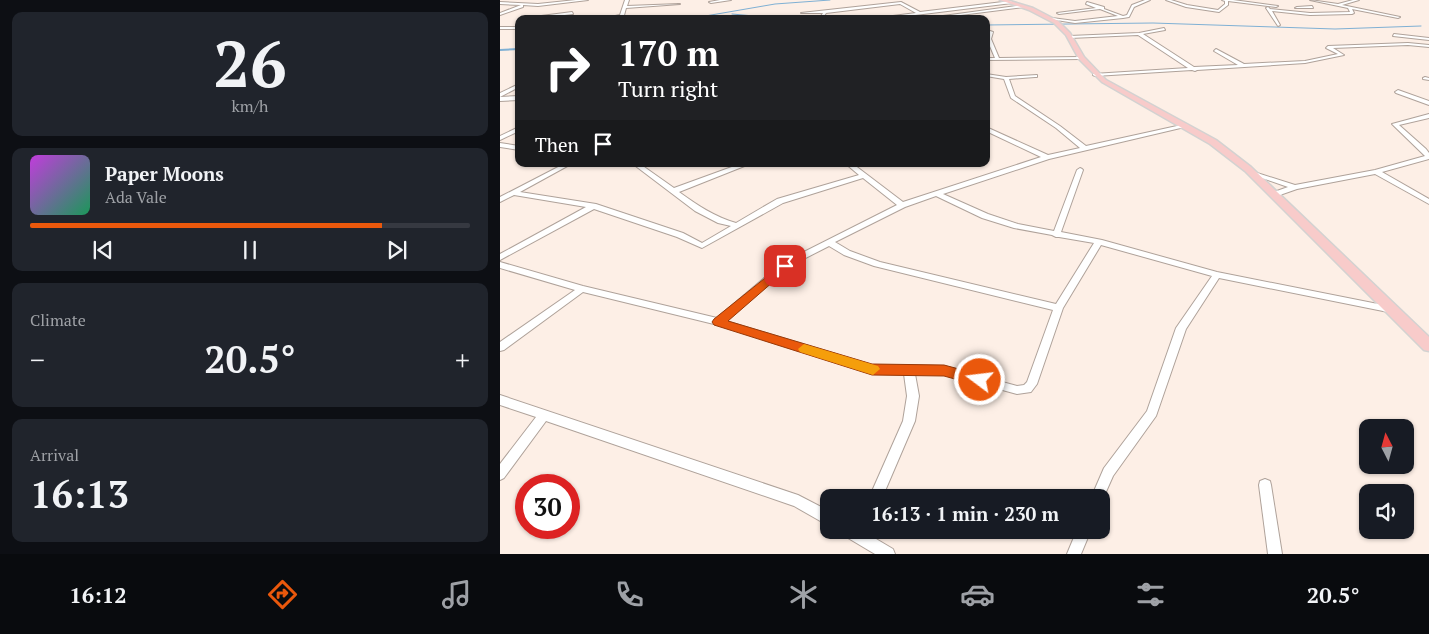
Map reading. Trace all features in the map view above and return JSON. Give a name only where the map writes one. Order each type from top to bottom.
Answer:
[{"type":"main road","points":[[1010,2],[1031,9],[1060,23],[1081,58],[1095,75],[1126,95],[1213,142],[1254,174],[1277,194],[1429,346]]},
{"type":"street","points":[[554,15],[572,13],[578,0]]},
{"type":"street","points":[[500,3],[524,5],[586,0]]},
{"type":"street","points":[[622,15],[627,0]]},
{"type":"street","points":[[711,2],[729,0]]},
{"type":"street","points":[[1095,0],[1087,3],[1104,8],[1123,17]]},
{"type":"street","points":[[1060,23],[1128,16],[1133,6],[1148,0]]},
{"type":"street","points":[[1168,0],[1186,6],[1219,11],[1227,4],[1225,0],[1315,14],[1352,14],[1350,8]]},
{"type":"street","points":[[1267,0],[1268,8],[1278,25]]},
{"type":"street","points":[[1315,14],[1311,0],[1398,17]]},
{"type":"street","points":[[1337,4],[1357,0]]},
{"type":"street","points":[[625,7],[677,2],[678,9]]},
{"type":"street","points":[[937,15],[1010,2]]},
{"type":"street","points":[[937,15],[1010,2]]},
{"type":"street","points":[[803,13],[902,3],[919,13]]},
{"type":"street","points":[[500,14],[524,5]]},
{"type":"street","points":[[903,15],[981,12],[1023,6]]},
{"type":"street","points":[[1268,8],[1312,7]]},
{"type":"street","points":[[857,8],[865,15]]},
{"type":"street","points":[[1056,12],[1104,8]]},
{"type":"street","points":[[975,9],[986,15],[1031,9]]},
{"type":"street","points":[[1056,12],[1067,17],[1060,23]]},
{"type":"street","points":[[500,28],[515,28]]},
{"type":"street","points":[[1070,37],[1139,34],[1164,29]]},
{"type":"street","points":[[1139,34],[1195,70]]},
{"type":"street","points":[[1394,35],[1429,39]]},
{"type":"street","points":[[990,42],[997,58]]},
{"type":"street","points":[[1095,75],[1305,62],[1342,55],[1328,47],[1408,44],[1429,46]]},
{"type":"street","points":[[1216,50],[1243,66]]},
{"type":"street","points":[[990,58],[1081,58]]},
{"type":"street","points":[[990,76],[1006,78],[1035,76]]},
{"type":"street","points":[[1006,78],[1013,97],[1058,127],[1084,148]]},
{"type":"street","points":[[500,97],[515,88]]},
{"type":"street","points":[[1398,92],[1429,103]]},
{"type":"street","points":[[500,97],[515,98]]},
{"type":"street","points":[[1277,194],[1295,187],[1376,172],[1429,157],[1424,150],[1395,124],[1429,116]]},
{"type":"street","points":[[719,322],[785,266],[902,205],[1047,157],[1186,126]]},
{"type":"street","points":[[500,138],[515,131]]},
{"type":"street","points":[[990,131],[1047,157]]},
{"type":"street","points":[[500,145],[515,147]]},
{"type":"street","points":[[500,200],[562,167]]},
{"type":"street","points":[[640,167],[710,215],[736,225]]},
{"type":"street","points":[[674,191],[737,167]]},
{"type":"street","points":[[853,167],[902,205]]},
{"type":"street","points":[[1056,235],[1080,170]]},
{"type":"street","points":[[1376,172],[1429,202]]},
{"type":"street","points":[[1254,174],[1295,187]]},
{"type":"street","points":[[513,193],[593,206],[680,235],[702,246],[780,201],[864,176]]},
{"type":"street","points":[[937,194],[985,216],[1056,235],[1099,242],[1218,275],[1393,310]]},
{"type":"street","points":[[500,257],[593,206]]},
{"type":"street","points":[[829,242],[847,253],[877,264],[1058,308]]},
{"type":"street","points":[[500,265],[582,289],[719,322],[872,369],[944,370],[1017,390],[1027,389],[1032,384],[1058,308],[1099,242]]},
{"type":"street","points":[[1101,489],[1108,472],[1152,413],[1181,328],[1218,275]]},
{"type":"street","points":[[500,346],[582,289]]},
{"type":"street","points":[[879,489],[909,421],[913,396],[909,371]]},
{"type":"street","points":[[500,400],[798,501],[820,514]]},
{"type":"street","points":[[500,474],[544,415]]},
{"type":"street","points":[[1265,485],[1275,554]]},
{"type":"street","points":[[866,539],[888,554]]},
{"type":"street","points":[[1074,554],[1080,539]]},
{"type":"waterway","points":[[711,15],[775,4],[830,0]]},
{"type":"waterway","points":[[732,14],[743,15]]},
{"type":"waterway","points":[[990,25],[1153,23],[1335,29],[1421,26]]},
{"type":"waterway","points":[[500,50],[515,49]]},
{"type":"slow traffic","points":[[804,349],[873,369]]},
{"type":"route","points":[[785,266],[751,292],[719,322],[872,369],[944,370],[980,380]]}]
